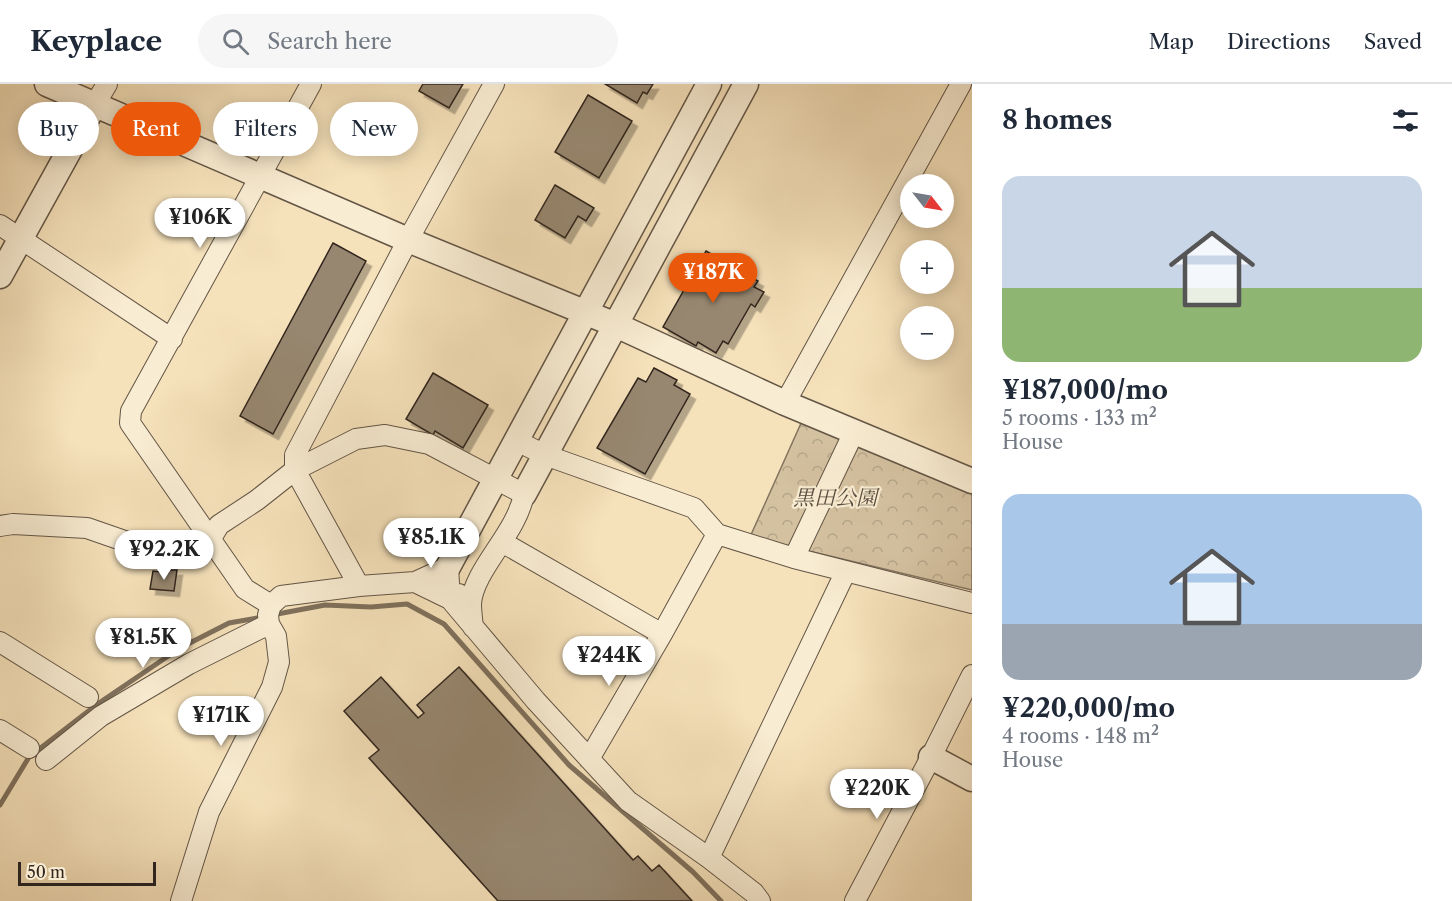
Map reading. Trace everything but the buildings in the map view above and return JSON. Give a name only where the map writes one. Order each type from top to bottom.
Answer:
[{"type":"street","points":[[47,84],[101,94],[260,177],[616,325],[785,403],[972,481]]},
{"type":"street","points":[[181,901],[209,812],[272,687],[279,662],[276,636],[270,615],[245,589],[130,423],[131,411],[311,84]]},
{"type":"street","points":[[359,586],[295,470],[295,454],[408,240],[494,84]]},
{"type":"street","points":[[450,599],[448,567],[709,84]]},
{"type":"street","points":[[472,627],[471,602],[478,580],[521,510],[524,494],[746,84]]},
{"type":"street","points":[[785,403],[961,84]]},
{"type":"street","points":[[0,276],[101,94]]},
{"type":"street","points":[[0,225],[172,339]]},
{"type":"street","points":[[794,558],[854,432]]},
{"type":"street","points":[[0,526],[13,524],[87,528],[162,554],[189,554],[210,540],[219,525],[257,500],[295,470],[356,439],[385,435],[429,444],[524,494]]},
{"type":"street","points":[[515,440],[545,455],[694,508],[717,534],[794,558],[972,603]]},
{"type":"street","points":[[589,759],[717,534]]},
{"type":"street","points":[[502,542],[662,634]]},
{"type":"street","points":[[46,760],[102,716],[270,615],[281,596],[359,586],[415,582],[448,567]]},
{"type":"street","points":[[709,858],[846,571]]},
{"type":"street","points":[[450,599],[478,580]]},
{"type":"street","points":[[415,582],[450,599],[472,627],[628,801],[709,858],[754,893],[760,901]]},
{"type":"street","points":[[0,642],[88,696]]},
{"type":"street","points":[[855,901],[972,675]]},
{"type":"street","points":[[0,730],[29,747]]},
{"type":"street","points":[[931,757],[972,779]]},
{"type":"green space","name":"黒田公園","points":[[802,421],[972,488],[972,590],[750,537]]},
{"type":"waterway","points":[[272,615],[325,605],[371,607],[407,604],[444,624],[569,765],[693,872],[721,901]]},
{"type":"waterway","points":[[0,805],[29,757],[99,703],[180,648],[229,623],[263,617]]}]
